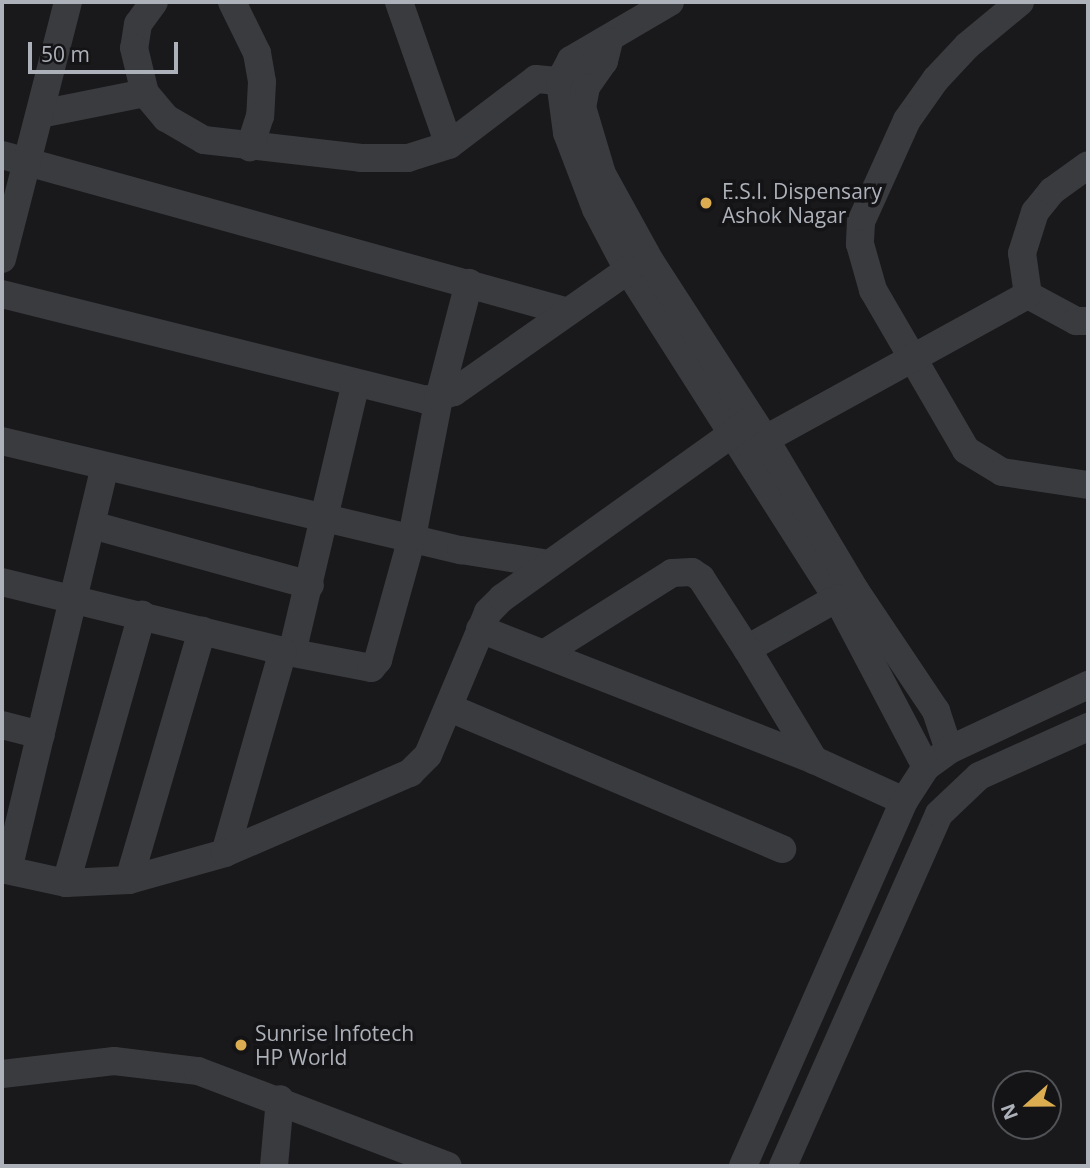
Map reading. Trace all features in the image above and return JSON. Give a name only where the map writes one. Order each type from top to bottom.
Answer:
[{"type":"street","points":[[2,259],[15,158],[40,114],[68,2]]},
{"type":"street","points":[[154,2],[138,24],[134,48],[145,93],[166,118],[204,139],[250,148],[408,158],[449,145],[522,87],[545,77],[560,81]]},
{"type":"street","points":[[232,2],[257,53],[262,82],[260,116],[250,148]]},
{"type":"street","points":[[399,2],[449,145]]},
{"type":"street","points":[[670,2],[609,41],[586,49],[571,61],[560,81],[566,133],[628,270],[749,436],[936,711],[949,750]]},
{"type":"street","points":[[1020,2],[967,46],[936,79],[907,120],[861,222],[865,268],[912,359],[966,450],[982,463],[1002,472],[1088,485]]},
{"type":"street","points":[[609,41],[604,61],[586,87],[582,107],[601,174],[749,436],[926,767]]},
{"type":"street","points":[[40,114],[145,93]]},
{"type":"street","points":[[15,158],[565,312]]},
{"type":"street","points":[[1028,295],[1022,253],[1032,219],[1052,191],[1088,165]]},
{"type":"street","points":[[2,294],[426,400],[454,392],[628,270]]},
{"type":"street","points":[[2,582],[362,669],[375,665],[412,537],[439,398],[469,283]]},
{"type":"street","points":[[105,467],[41,735],[5,869],[66,883],[129,880],[225,853],[422,765],[450,708],[480,629],[502,597],[548,564],[749,436],[912,359],[1028,295]]},
{"type":"street","points":[[1028,295],[1076,321],[1088,321]]},
{"type":"street","points":[[225,853],[310,585],[356,383]]},
{"type":"street","points":[[2,441],[412,537],[548,564]]},
{"type":"street","points":[[92,525],[310,585]]},
{"type":"street","points":[[545,653],[681,570],[701,578],[814,760]]},
{"type":"street","points":[[747,649],[837,598]]},
{"type":"street","points":[[66,883],[142,615]]},
{"type":"street","points":[[480,629],[814,760],[904,801]]},
{"type":"street","points":[[129,880],[202,630]]},
{"type":"street","points":[[743,1166],[904,801],[926,767],[949,750],[1088,685]]},
{"type":"street","points":[[450,708],[782,849]]},
{"type":"street","points":[[2,725],[41,735]]},
{"type":"street","points":[[783,1166],[939,814],[979,776],[1088,727]]},
{"type":"street","points":[[2,1074],[114,1060],[198,1071],[280,1099],[448,1166]]},
{"type":"street","points":[[274,1166],[280,1099]]},
{"type":"place","name":"E.S.I. Dispensary Ashok Nagar","points":[[706,203]]},
{"type":"place","name":"Sunrise Infotech HP World","points":[[241,1045]]}]
